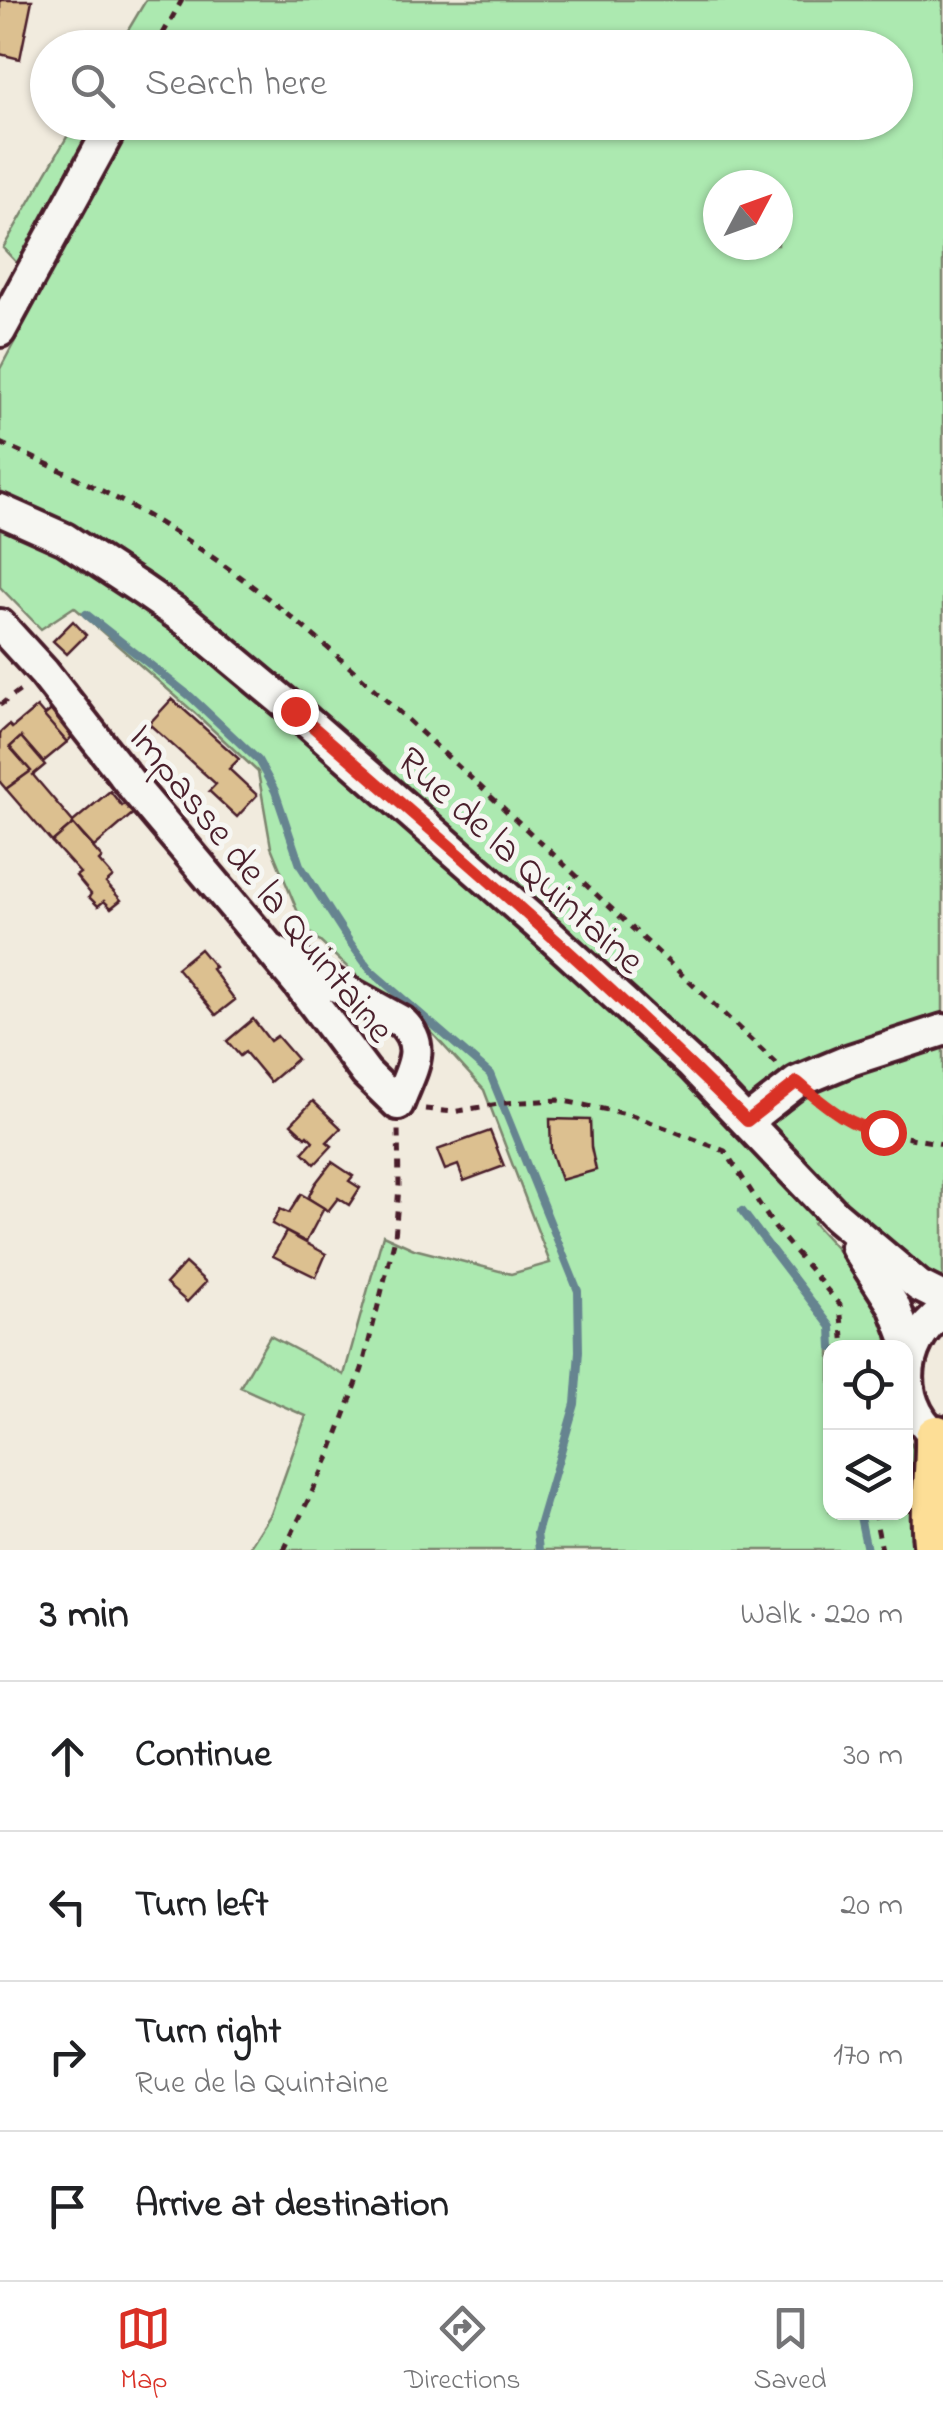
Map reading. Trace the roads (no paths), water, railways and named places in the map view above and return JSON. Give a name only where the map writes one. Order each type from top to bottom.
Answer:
[{"type":"highway","points":[[936,1550],[932,1521],[940,1439]]},
{"type":"street","points":[[0,331],[104,140]]},
{"type":"street","name":"Rue de la Quintaine","points":[[0,510],[65,539],[134,585],[188,622],[295,711],[690,1064],[835,1215],[919,1286],[943,1298]]},
{"type":"street","name":"Rue de la Quintaine","points":[[0,526],[134,585]]},
{"type":"street","name":"Impasse de la Quintaine","points":[[0,625],[44,673],[135,789],[270,949],[366,1073],[398,1104],[418,1048],[412,1032],[402,1022],[270,949]]},
{"type":"street","points":[[747,1121],[797,1082],[943,1030]]},
{"type":"street","name":"Rue de la Quintaine","points":[[835,1215],[894,1306],[908,1340]]},
{"type":"street","points":[[913,1349],[923,1329],[943,1312]]},
{"type":"street","points":[[913,1406],[926,1428],[940,1439]]},
{"type":"waterway","points":[[86,614],[191,697],[258,760],[275,791],[300,865],[371,971],[490,1074],[578,1291],[575,1404],[537,1533],[539,1550]]},
{"type":"waterway","points":[[742,1211],[831,1327],[832,1340]]},
{"type":"waterway","points":[[861,1520],[867,1550]]}]
